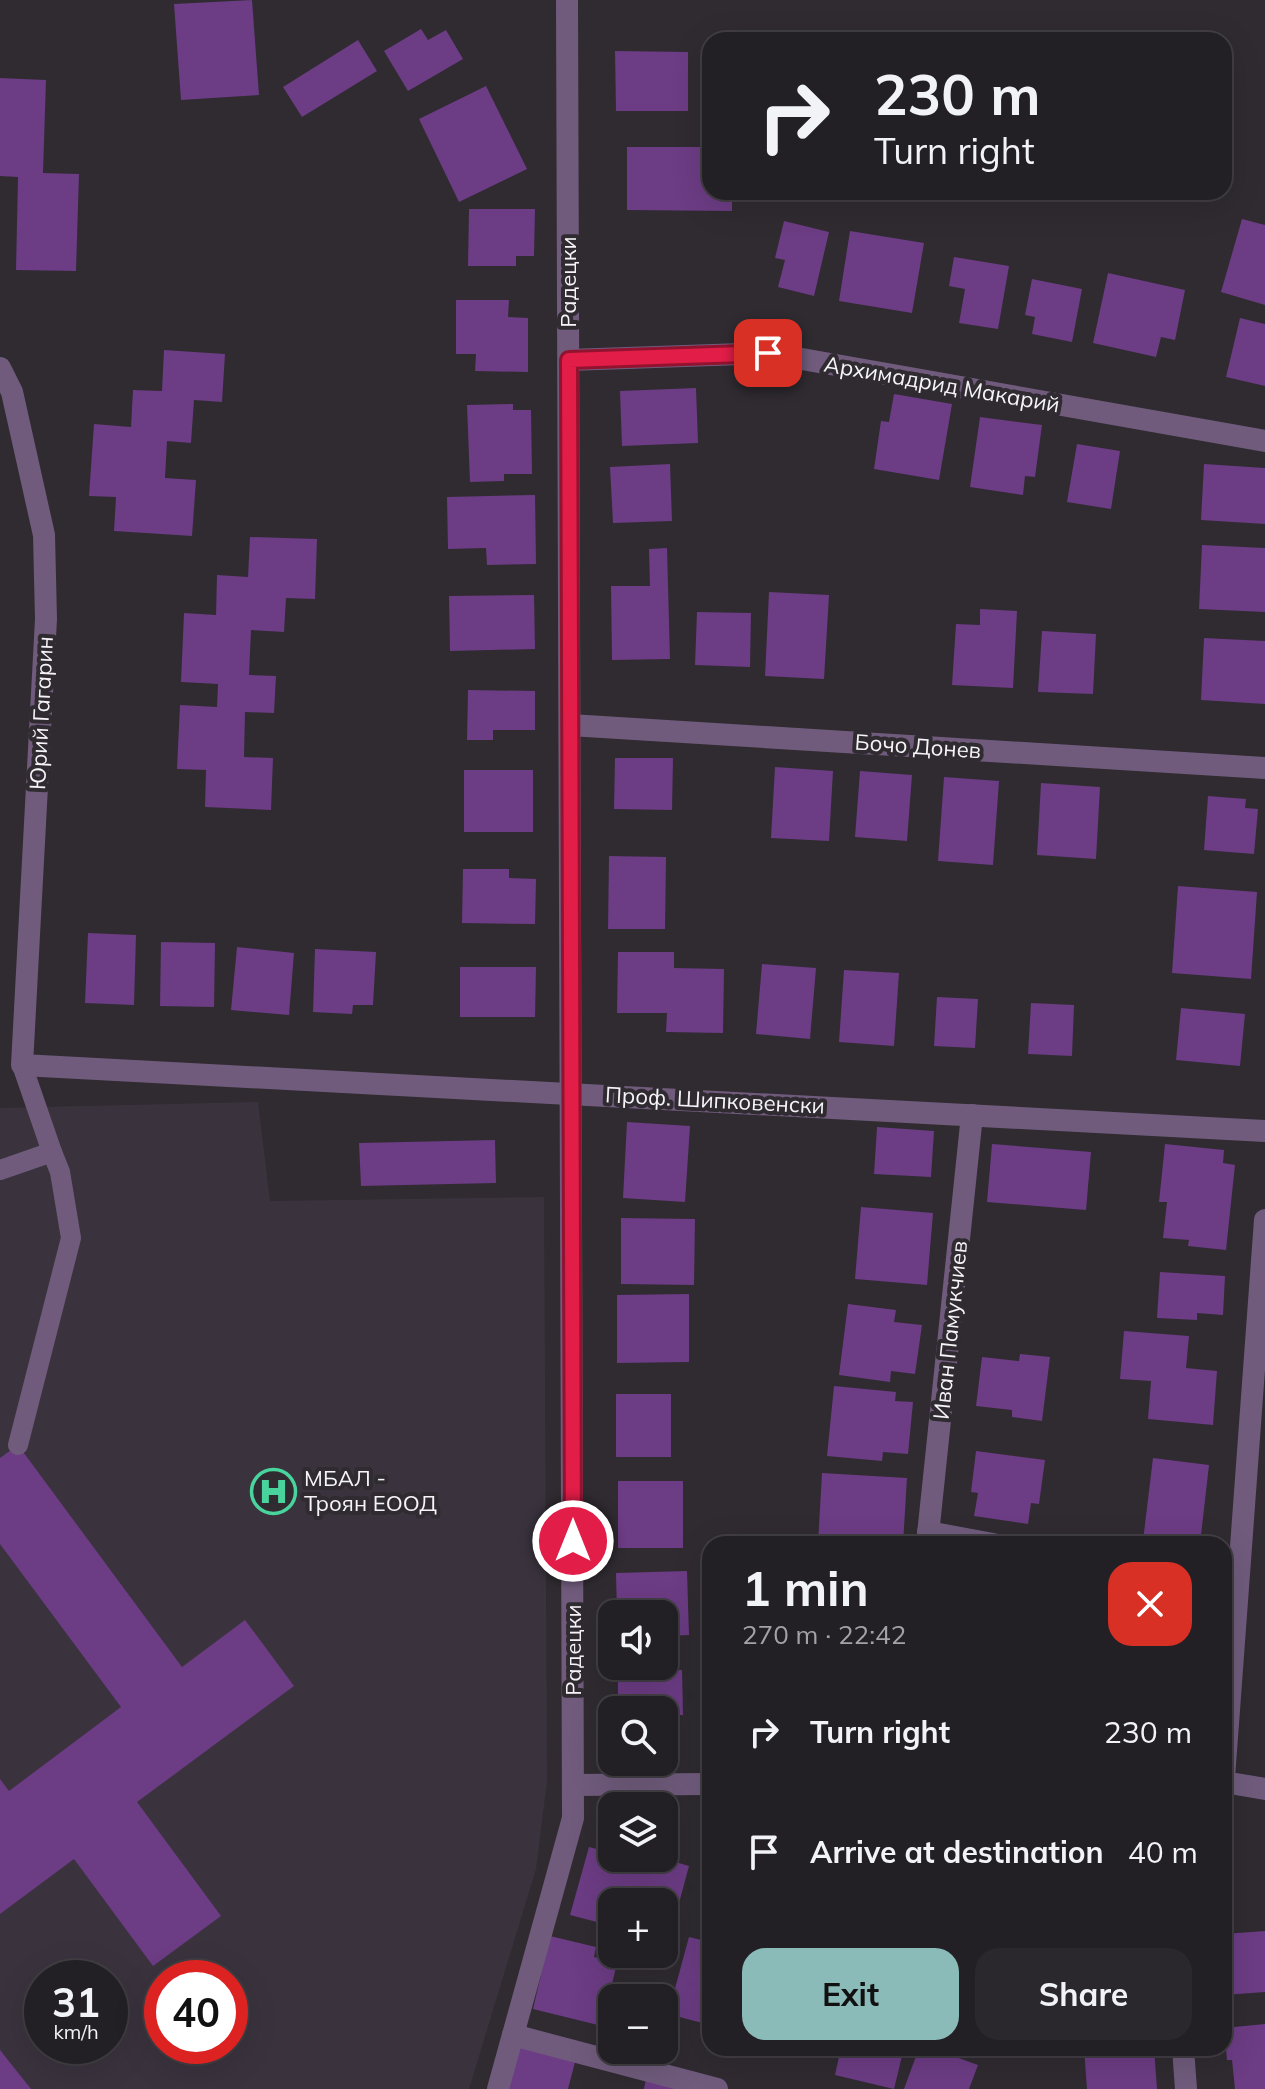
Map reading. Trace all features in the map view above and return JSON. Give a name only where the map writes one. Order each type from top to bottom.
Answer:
[{"type":"street","name":"Радецки","points":[[498,2089],[573,1818],[567,0]]},
{"type":"street","name":"Архимадрид Макарий","points":[[569,360],[768,353],[1265,441]]},
{"type":"street","name":"Юрий Гагарин","points":[[0,368],[12,392],[44,535],[46,619],[22,1065]]},
{"type":"street","name":"Бочо Донев","points":[[570,725],[1265,768]]},
{"type":"street","name":"Проф. Шипковенски","points":[[22,1065],[1265,1131]]},
{"type":"street","name":"Иван Памукчиев","points":[[928,1536],[972,1115]]},
{"type":"street","points":[[1232,1577],[1265,1220]]},
{"type":"street","points":[[1232,1782],[1265,1789]]},
{"type":"street","points":[[573,1785],[702,1784]]},
{"type":"street","points":[[513,2035],[717,2089]]},
{"type":"street","points":[[1184,2056],[1186,2089]]},
{"type":"lane","points":[[18,1445],[71,1238],[60,1172],[22,1065]]},
{"type":"lane","points":[[0,1170],[52,1152]]},
{"type":"shaded area","name":"МБАЛ - Троян ЕООД","points":[[258,1102],[270,1201],[544,1197],[547,1781],[536,1869],[469,2089],[0,2089],[0,1108]]},
{"type":"building","points":[[252,0],[259,95],[181,100],[174,4]]},
{"type":"building","points":[[421,29],[428,40],[446,30],[463,59],[408,91],[384,51]]},
{"type":"building","points":[[358,40],[377,71],[302,117],[283,87]]},
{"type":"building","points":[[615,51],[688,52],[688,111],[616,111]]},
{"type":"building","points":[[0,78],[46,80],[43,173],[79,174],[76,271],[16,270],[18,177],[0,176]]},
{"type":"building","points":[[486,86],[527,169],[459,202],[419,119]]},
{"type":"building","points":[[627,147],[702,147],[702,200],[732,200],[732,211],[627,210]]},
{"type":"building","points":[[469,209],[535,209],[534,256],[516,256],[516,266],[468,266]]},
{"type":"building","points":[[1242,219],[1265,225],[1265,305],[1221,292]]},
{"type":"building","points":[[784,221],[829,232],[814,296],[778,287],[785,260],[775,258]]},
{"type":"building","points":[[850,231],[924,243],[912,313],[839,301]]},
{"type":"building","points":[[954,257],[1009,266],[998,329],[959,323],[965,289],[949,286]]},
{"type":"building","points":[[1108,273],[1185,290],[1175,340],[1161,337],[1156,357],[1093,343]]},
{"type":"building","points":[[1032,279],[1082,289],[1072,342],[1032,334],[1035,317],[1025,315]]},
{"type":"building","points":[[456,300],[509,300],[508,317],[528,318],[528,372],[475,371],[476,354],[456,354]]},
{"type":"building","points":[[1240,318],[1265,324],[1265,386],[1226,377]]},
{"type":"building","points":[[164,350],[225,354],[222,402],[194,400],[191,443],[167,441],[165,478],[196,480],[192,536],[114,531],[116,497],[89,496],[94,424],[131,427],[133,390],[162,391]]},
{"type":"building","points":[[696,388],[698,443],[622,446],[620,391]]},
{"type":"building","points":[[894,394],[952,404],[939,480],[874,469],[881,421],[889,422]]},
{"type":"building","points":[[513,404],[513,410],[531,410],[532,474],[504,474],[504,481],[470,482],[467,405]]},
{"type":"building","points":[[980,417],[1042,425],[1035,477],[1025,476],[1023,495],[970,487]]},
{"type":"building","points":[[1077,444],[1120,451],[1111,509],[1067,502]]},
{"type":"building","points":[[670,464],[672,521],[613,523],[610,467]]},
{"type":"building","points":[[1204,464],[1265,468],[1265,524],[1201,520]]},
{"type":"building","points":[[535,495],[536,564],[487,565],[486,548],[448,549],[447,497]]},
{"type":"building","points":[[250,537],[317,539],[315,599],[286,598],[284,632],[251,630],[249,675],[276,676],[274,713],[245,712],[244,757],[273,758],[271,810],[205,807],[206,770],[177,769],[180,705],[217,707],[218,684],[181,682],[184,613],[216,615],[217,575],[248,577]]},
{"type":"building","points":[[1202,545],[1265,548],[1265,612],[1199,609]]},
{"type":"building","points":[[667,548],[670,659],[612,660],[611,586],[650,586],[649,549]]},
{"type":"building","points":[[769,592],[829,595],[824,679],[765,676]]},
{"type":"building","points":[[534,595],[535,649],[450,651],[449,596]]},
{"type":"building","points":[[980,609],[1017,611],[1013,688],[952,685],[956,624],[980,625]]},
{"type":"building","points":[[697,612],[751,613],[750,667],[695,665]]},
{"type":"building","points":[[1042,631],[1096,634],[1093,694],[1038,692]]},
{"type":"building","points":[[1204,638],[1265,641],[1265,704],[1201,700]]},
{"type":"building","points":[[468,690],[535,691],[535,730],[493,730],[493,740],[467,740]]},
{"type":"building","points":[[615,758],[673,758],[672,810],[614,809]]},
{"type":"building","points":[[775,767],[833,771],[829,841],[771,838]]},
{"type":"building","points":[[464,770],[533,770],[533,832],[464,832]]},
{"type":"building","points":[[860,771],[912,775],[907,841],[855,837]]},
{"type":"building","points":[[944,777],[999,781],[993,865],[938,861]]},
{"type":"building","points":[[1041,783],[1100,787],[1096,859],[1037,855]]},
{"type":"building","points":[[1208,796],[1246,799],[1245,808],[1258,809],[1254,854],[1204,850]]},
{"type":"building","points":[[609,856],[666,857],[665,929],[608,929]]},
{"type":"building","points":[[463,869],[509,869],[509,878],[536,879],[535,924],[462,923]]},
{"type":"building","points":[[1178,886],[1257,892],[1251,979],[1172,973]]},
{"type":"building","points":[[88,933],[136,935],[134,1005],[85,1003]]},
{"type":"building","points":[[161,942],[215,943],[214,1007],[160,1006]]},
{"type":"building","points":[[237,947],[294,953],[289,1015],[231,1010]]},
{"type":"building","points":[[315,949],[376,952],[373,1005],[353,1005],[352,1014],[313,1012]]},
{"type":"building","points":[[618,952],[674,952],[674,968],[724,969],[723,1033],[666,1032],[667,1013],[617,1013]]},
{"type":"building","points":[[762,964],[816,968],[810,1039],[756,1034]]},
{"type":"building","points":[[460,967],[536,967],[535,1017],[460,1017]]},
{"type":"building","points":[[844,970],[899,973],[894,1046],[839,1042]]},
{"type":"building","points":[[937,997],[978,999],[975,1048],[934,1046]]},
{"type":"building","points":[[1031,1003],[1074,1005],[1072,1056],[1028,1054]]},
{"type":"building","points":[[1181,1008],[1245,1014],[1240,1066],[1176,1060]]},
{"type":"building","points":[[627,1122],[690,1126],[685,1202],[623,1198]]},
{"type":"building","points":[[877,1127],[934,1131],[931,1177],[874,1174]]},
{"type":"building","points":[[495,1140],[496,1183],[361,1186],[359,1143]]},
{"type":"building","points":[[992,1144],[1091,1152],[1086,1210],[987,1202]]},
{"type":"building","points":[[1165,1144],[1224,1150],[1223,1163],[1235,1165],[1226,1250],[1188,1246],[1189,1240],[1163,1238],[1167,1202],[1159,1202]]},
{"type":"building","points":[[861,1207],[933,1213],[927,1285],[855,1279]]},
{"type":"building","points":[[621,1218],[695,1219],[694,1285],[621,1284]]},
{"type":"building","points":[[1160,1272],[1225,1276],[1223,1315],[1197,1313],[1197,1320],[1157,1318]]},
{"type":"building","points":[[689,1294],[689,1362],[617,1363],[617,1295]]},
{"type":"building","points":[[848,1304],[896,1310],[894,1322],[922,1325],[915,1374],[891,1371],[890,1382],[839,1375]]},
{"type":"building","points":[[1124,1331],[1189,1336],[1186,1368],[1217,1371],[1213,1425],[1148,1419],[1151,1381],[1120,1379]]},
{"type":"building","points":[[1020,1354],[1050,1357],[1042,1421],[1012,1417],[1012,1410],[976,1406],[982,1357],[1019,1361]]},
{"type":"building","points":[[834,1386],[896,1392],[895,1401],[913,1402],[908,1454],[883,1452],[882,1461],[827,1456]]},
{"type":"building","points":[[616,1394],[671,1394],[671,1457],[616,1457]]},
{"type":"building","points":[[18,1445],[182,1667],[245,1620],[294,1686],[137,1802],[221,1916],[161,1960],[149,1960],[74,1859],[0,1914],[0,1779],[9,1791],[121,1707],[0,1544],[0,1458]]},
{"type":"building","points":[[976,1451],[1045,1460],[1039,1504],[1031,1503],[1028,1524],[974,1516],[978,1493],[971,1492]]},
{"type":"building","points":[[1153,1458],[1209,1465],[1201,1536],[1144,1536]]},
{"type":"building","points":[[822,1473],[907,1478],[903,1536],[818,1536]]},
{"type":"building","points":[[618,1481],[683,1481],[683,1548],[618,1548]]},
{"type":"building","points":[[687,1571],[689,1635],[678,1635],[678,1600],[617,1600],[616,1573]]},
{"type":"building","points":[[678,1670],[682,1670],[683,1715],[678,1715],[678,1696],[618,1696],[618,1680],[678,1680]]},
{"type":"building","points":[[589,1847],[598,1849],[598,1872],[678,1872],[678,1863],[689,1866],[678,1907],[678,1888],[598,1888],[598,1922],[570,1915]]},
{"type":"building","points":[[1265,1931],[1265,1992],[1232,1994],[1232,1933]]},
{"type":"building","points":[[550,1936],[596,1947],[594,1957],[598,1958],[598,1968],[616,1968],[612,1984],[598,1984],[598,2025],[533,2009]]},
{"type":"building","points":[[689,1937],[702,1940],[702,2023],[678,2017],[676,1984]]},
{"type":"building","points":[[1265,2024],[1265,2089],[1235,2089],[1232,2060],[1227,2060],[1227,2056],[1232,2056],[1232,2027]]},
{"type":"building","points":[[518,2046],[575,2062],[568,2089],[507,2089]]},
{"type":"building","points":[[0,2050],[31,2089],[0,2089]]},
{"type":"building","points":[[839,2056],[902,2056],[894,2089],[835,2075]]},
{"type":"building","points":[[916,2056],[953,2056],[978,2065],[969,2089],[904,2089]]},
{"type":"building","points":[[1085,2056],[1155,2056],[1157,2089],[1087,2089]]},
{"type":"building","points":[[646,2078],[686,2089],[644,2089]]},
{"type":"place","name":"МБАЛ - Троян ЕООД","points":[[273,1491]]},
{"type":"route","points":[[573,1541],[569,360],[768,353]]}]
